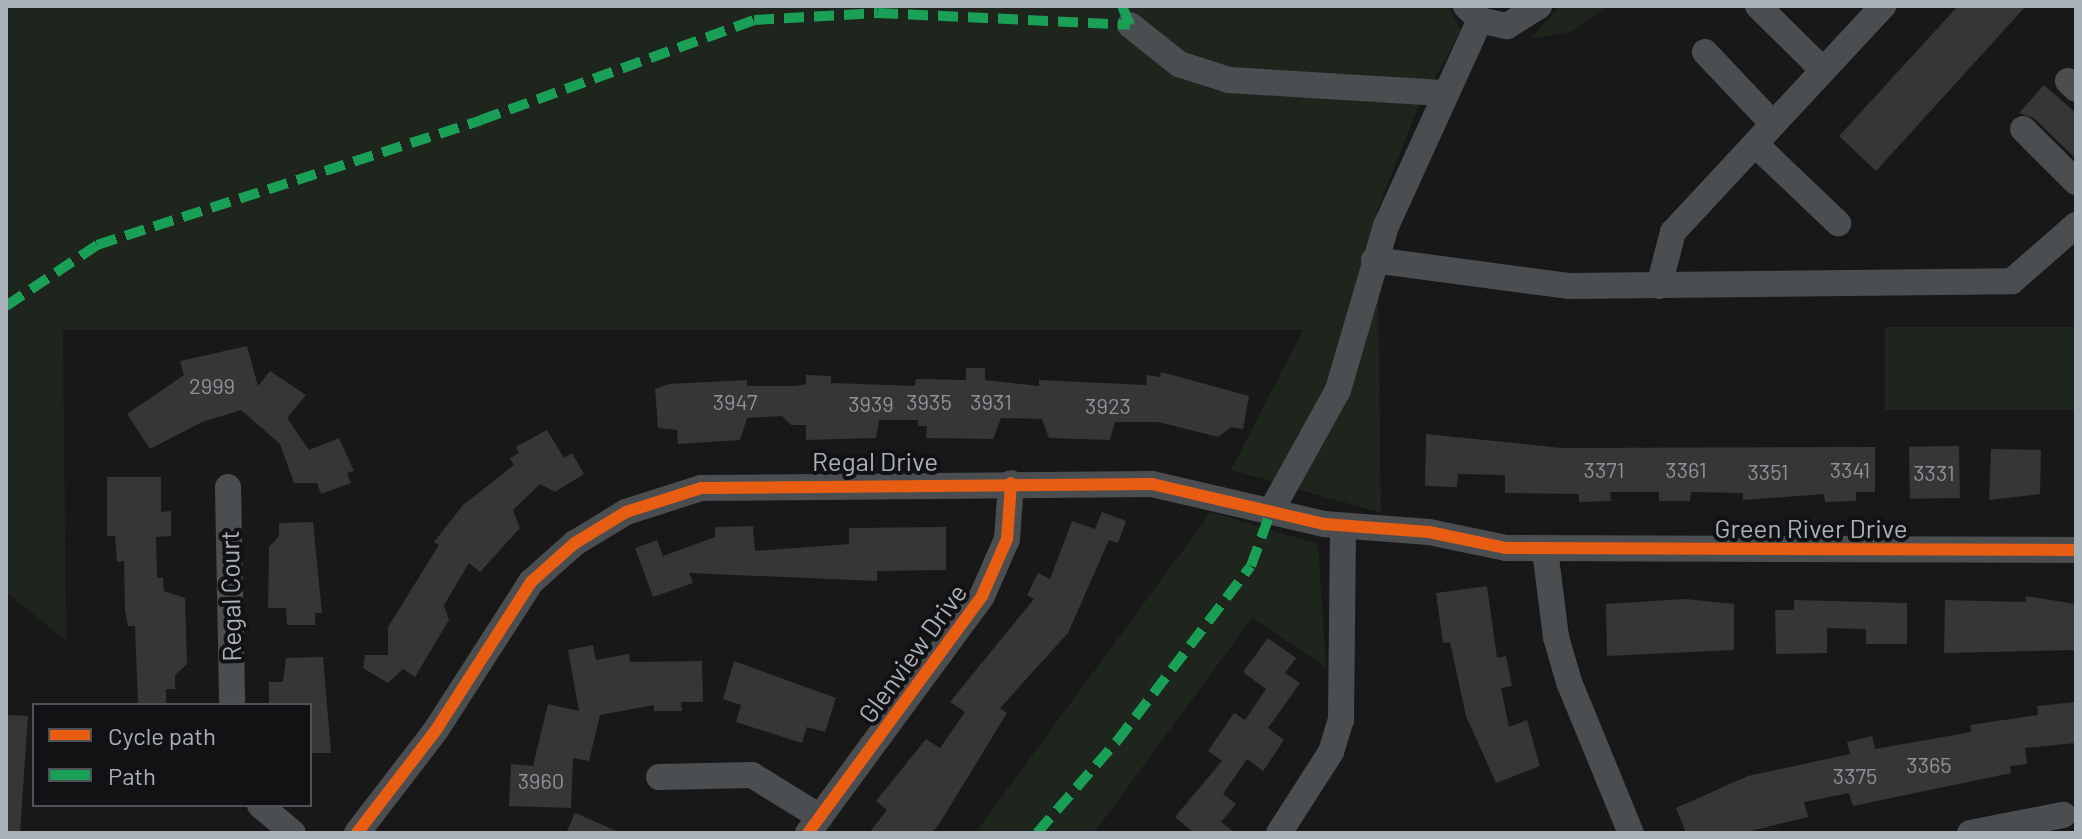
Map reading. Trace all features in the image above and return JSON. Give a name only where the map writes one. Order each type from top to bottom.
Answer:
[{"type":"street","points":[[1271,511],[1338,390],[1374,260],[1473,13],[1507,26],[1539,6]]},
{"type":"street","points":[[1758,6],[1823,70]]},
{"type":"street","points":[[1659,286],[1673,232],[1823,70],[1870,10]]},
{"type":"street","points":[[1130,25],[1179,64],[1229,80],[1442,93]]},
{"type":"street","points":[[1705,52],[1773,124]]},
{"type":"street","points":[[2023,129],[2076,182]]},
{"type":"street","points":[[1755,144],[1838,223]]},
{"type":"street","points":[[1374,260],[1568,286],[2012,281],[2076,225]]},
{"type":"street","name":"Regal Drive","points":[[357,833],[436,730],[531,582],[567,549],[626,512],[701,488],[743,483],[1152,484],[1343,528],[1429,532],[1545,550]]},
{"type":"street","name":"Glenview Drive","points":[[814,825],[982,596],[1007,539],[1011,483]]},
{"type":"street","name":"Regal Court","points":[[228,487],[232,703]]},
{"type":"street","points":[[1279,833],[1319,774],[1341,720],[1343,528]]},
{"type":"street","points":[[1545,550],[1550,608],[1569,682],[1631,833]]},
{"type":"street","name":"Green River Drive","points":[[1545,550],[2076,550]]},
{"type":"street","points":[[659,777],[752,775],[814,825]]},
{"type":"street","points":[[262,807],[293,833]]},
{"type":"street","points":[[1970,833],[2063,815]]},
{"type":"shaded area","points":[[6,6],[1448,6],[1461,30],[1415,115],[1377,211],[1381,513],[1231,470],[1303,330],[63,330],[66,641],[6,592]]},
{"type":"shaded area","points":[[1560,6],[1607,6],[1573,31],[1530,39]]},
{"type":"shaded area","points":[[1885,327],[2076,327],[2076,410],[1885,410]]},
{"type":"shaded area","points":[[1211,512],[1318,544],[1326,667],[1252,618],[1094,833],[975,833]]},
{"type":"building","points":[[1958,6],[2026,6],[1876,171],[1839,136]]},
{"type":"building","points":[[2044,85],[2076,113],[2076,159],[2034,118],[2019,113]]},
{"type":"building","points":[[247,346],[258,386],[270,371],[306,395],[287,418],[309,450],[339,438],[354,471],[347,473],[351,483],[321,494],[317,483],[294,483],[280,444],[241,410],[202,422],[150,449],[127,414],[184,375],[180,361]]},
{"type":"building","points":[[966,368],[985,368],[985,380],[1039,386],[1039,380],[1146,385],[1147,375],[1160,377],[1161,372],[1249,396],[1243,429],[1231,427],[1218,437],[1158,422],[1115,422],[1110,440],[1049,438],[1042,419],[1001,418],[993,439],[926,438],[927,426],[918,426],[918,420],[879,420],[876,438],[806,440],[806,425],[791,425],[782,416],[747,418],[740,440],[678,444],[677,430],[658,428],[655,389],[669,384],[747,380],[747,386],[796,386],[806,384],[806,375],[831,376],[831,383],[915,386],[916,379],[966,380]]},
{"type":"building","points":[[547,430],[564,458],[572,453],[584,474],[555,492],[540,484],[513,510],[520,528],[480,572],[469,563],[444,605],[449,620],[415,677],[403,669],[388,683],[363,668],[365,655],[388,655],[388,627],[439,545],[434,542],[463,505],[514,465],[510,458],[519,453],[516,447]]},
{"type":"building","points":[[1426,434],[1562,448],[1875,447],[1875,492],[1856,492],[1856,501],[1825,502],[1824,494],[1743,500],[1743,493],[1691,492],[1690,501],[1659,501],[1659,492],[1610,492],[1611,501],[1579,502],[1579,494],[1505,493],[1505,475],[1458,474],[1457,487],[1425,486]]},
{"type":"building","points":[[1959,446],[1960,498],[1910,499],[1909,447]]},
{"type":"building","points":[[1991,449],[2041,450],[2040,494],[1989,500]]},
{"type":"building","points":[[107,477],[161,477],[161,512],[171,511],[171,536],[156,537],[157,578],[163,578],[164,591],[185,598],[187,664],[175,675],[175,689],[166,689],[166,703],[138,703],[135,626],[128,626],[125,611],[124,561],[117,562],[115,536],[107,536]]},
{"type":"building","points":[[1102,512],[1126,521],[1118,543],[1109,540],[1068,633],[1000,708],[1007,713],[941,821],[932,833],[869,833],[887,810],[876,801],[926,739],[940,748],[965,712],[950,702],[1034,599],[1027,595],[1038,573],[1050,579],[1072,521],[1095,529]]},
{"type":"building","points":[[313,522],[322,613],[315,613],[315,625],[287,625],[286,608],[268,608],[269,547],[279,536],[279,523]]},
{"type":"building","points":[[753,526],[755,551],[849,544],[849,528],[946,527],[946,570],[877,571],[877,581],[689,573],[693,583],[653,597],[635,548],[657,540],[663,556],[715,537],[715,527]]},
{"type":"building","points":[[1487,586],[1497,658],[1506,656],[1512,686],[1501,688],[1509,727],[1527,720],[1540,766],[1496,783],[1466,716],[1450,642],[1443,643],[1436,593]]},
{"type":"building","points":[[2026,596],[2076,604],[2076,650],[1944,653],[1945,600],[2026,602]]},
{"type":"building","points":[[1685,599],[1734,604],[1734,650],[1607,656],[1606,604]]},
{"type":"building","points":[[1794,600],[1907,603],[1907,644],[1866,644],[1866,629],[1827,628],[1827,653],[1776,654],[1775,610],[1794,610]]},
{"type":"building","points":[[1268,638],[1296,658],[1285,673],[1300,683],[1268,728],[1284,740],[1263,771],[1247,759],[1223,794],[1236,804],[1221,822],[1235,833],[1194,833],[1175,817],[1222,761],[1208,751],[1234,713],[1245,720],[1266,689],[1243,672]]},
{"type":"building","points":[[593,645],[596,660],[629,654],[630,662],[702,661],[703,702],[681,702],[682,711],[654,711],[654,705],[600,715],[589,761],[573,758],[571,808],[509,806],[511,764],[533,766],[548,704],[579,711],[568,650]]},
{"type":"building","points":[[323,657],[331,753],[312,753],[312,703],[269,703],[269,682],[283,682],[286,658]]},
{"type":"building","points":[[734,661],[836,698],[825,732],[807,727],[802,743],[736,722],[741,705],[723,699]]},
{"type":"building","points":[[2076,702],[2076,743],[2025,748],[2027,764],[2010,766],[2011,773],[1853,806],[1849,793],[1804,802],[1808,817],[1742,833],[1686,833],[1676,808],[1748,776],[1850,754],[1847,742],[1872,736],[1875,749],[1971,732],[1970,725],[2038,715],[2037,706]]},
{"type":"building","points":[[6,715],[28,716],[20,833],[6,833]]},
{"type":"building","points":[[575,813],[621,833],[566,833]]},
{"type":"marked path","points":[[6,306],[97,245],[481,120],[754,20],[878,13],[1130,25],[1122,6]]},
{"type":"marked path","points":[[1037,833],[1117,741],[1251,566],[1271,511]]},
{"type":"cycle path","points":[[808,833],[982,596],[1007,539],[1011,483]]},
{"type":"cycle path","points":[[357,833],[436,730],[531,582],[575,543],[626,512],[701,488],[1152,484],[1324,524],[1429,532],[1506,548],[2076,550]]}]
